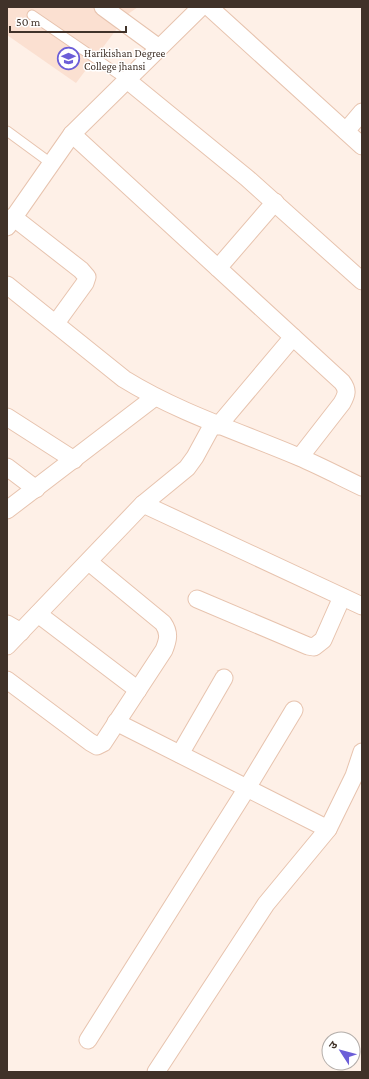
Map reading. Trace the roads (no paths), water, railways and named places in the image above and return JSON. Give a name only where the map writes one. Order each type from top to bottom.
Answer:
[{"type":"street","points":[[103,7],[159,48]]},
{"type":"street","points":[[56,323],[85,283],[87,277],[81,270],[9,219],[52,164],[72,134],[201,7]]},
{"type":"street","points":[[209,7],[362,146]]},
{"type":"street","points":[[127,80],[275,202],[362,281]]},
{"type":"street","points":[[346,131],[362,112]]},
{"type":"street","points":[[72,134],[342,382],[346,388],[347,394],[342,403],[300,457]]},
{"type":"street","points":[[218,268],[275,202]]},
{"type":"street","points":[[7,285],[124,379],[155,397],[215,425],[300,457],[362,487]]},
{"type":"street","points":[[7,646],[14,628],[38,614],[143,504],[187,468],[215,425],[293,337]]},
{"type":"street","points":[[7,510],[155,397]]},
{"type":"street","points":[[7,417],[74,460]]},
{"type":"street","points":[[7,467],[36,489]]},
{"type":"street","points":[[143,504],[362,606]]},
{"type":"street","points":[[7,680],[94,745],[97,746],[103,743],[164,650],[168,642],[167,629],[163,623],[89,562]]},
{"type":"street","points":[[197,599],[308,646],[314,646],[323,640],[342,597]]},
{"type":"street","points":[[38,614],[138,690]]},
{"type":"street","points":[[180,754],[224,678]]},
{"type":"street","points":[[88,1040],[247,788],[294,710]]},
{"type":"street","points":[[116,722],[328,829]]},
{"type":"street","points":[[156,1072],[266,904],[328,829],[358,778],[362,752]]},
{"type":"lane","points":[[32,14],[127,80]]},
{"type":"lane","points":[[7,131],[52,164]]},
{"type":"place","name":"Harikishan Degree College jhansi","points":[[68,59]]}]
